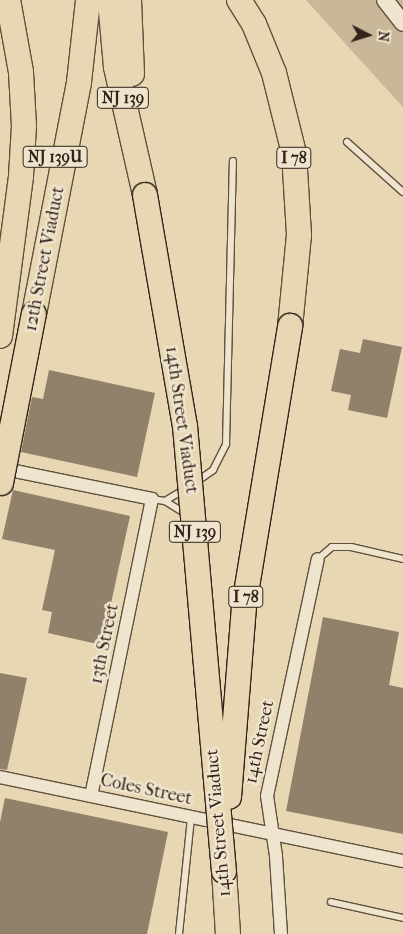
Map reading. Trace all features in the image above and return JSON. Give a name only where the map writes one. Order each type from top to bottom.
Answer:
[{"type":"highway","points":[[0,336],[21,176],[24,126],[20,64],[8,0]]},
{"type":"highway","name":"NJ 139U","points":[[34,314],[69,57],[73,0]]},
{"type":"highway","name":"12th Street Viaduct","points":[[0,487],[79,82],[88,0]]},
{"type":"highway","name":"14th Street Viaduct","points":[[110,0],[116,67],[145,195],[185,426],[228,930]]},
{"type":"highway","points":[[129,0],[131,68],[145,195]]},
{"type":"highway","name":"I 78","points":[[224,871],[244,605],[291,319],[299,235],[295,162],[280,90],[261,40],[239,0]]},
{"type":"street","points":[[385,0],[403,23]]},
{"type":"street","points":[[0,468],[159,500]]},
{"type":"street","name":"13th Street","points":[[91,796],[159,500]]},
{"type":"street","name":"14th Street","points":[[281,934],[276,856],[267,805],[268,786],[318,559]]},
{"type":"street","name":"Coles Street","points":[[0,777],[403,861]]},
{"type":"lane","points":[[347,142],[403,192]]},
{"type":"lane","points":[[159,500],[213,470],[226,444],[233,161]]},
{"type":"lane","points":[[159,500],[187,516],[202,534]]},
{"type":"lane","points":[[318,559],[332,547],[351,547],[403,559]]},
{"type":"lane","points":[[205,590],[206,560]]},
{"type":"lane","points":[[179,934],[191,817]]},
{"type":"lane","points":[[331,902],[403,918]]},
{"type":"shaded area","points":[[306,0],[403,0],[403,107],[352,51]]},
{"type":"building","points":[[363,339],[402,347],[387,418],[348,410],[351,395],[331,391],[340,349],[360,353]]},
{"type":"building","points":[[49,370],[155,393],[137,477],[21,452],[32,397],[43,399]]},
{"type":"building","points":[[13,490],[130,516],[102,645],[48,633],[52,612],[42,610],[55,550],[2,539]]},
{"type":"building","points":[[323,617],[399,632],[389,685],[403,688],[403,834],[286,811]]},
{"type":"building","points":[[0,673],[27,678],[7,770],[0,769]]},
{"type":"building","points":[[5,798],[168,832],[147,934],[0,934],[0,822]]}]
